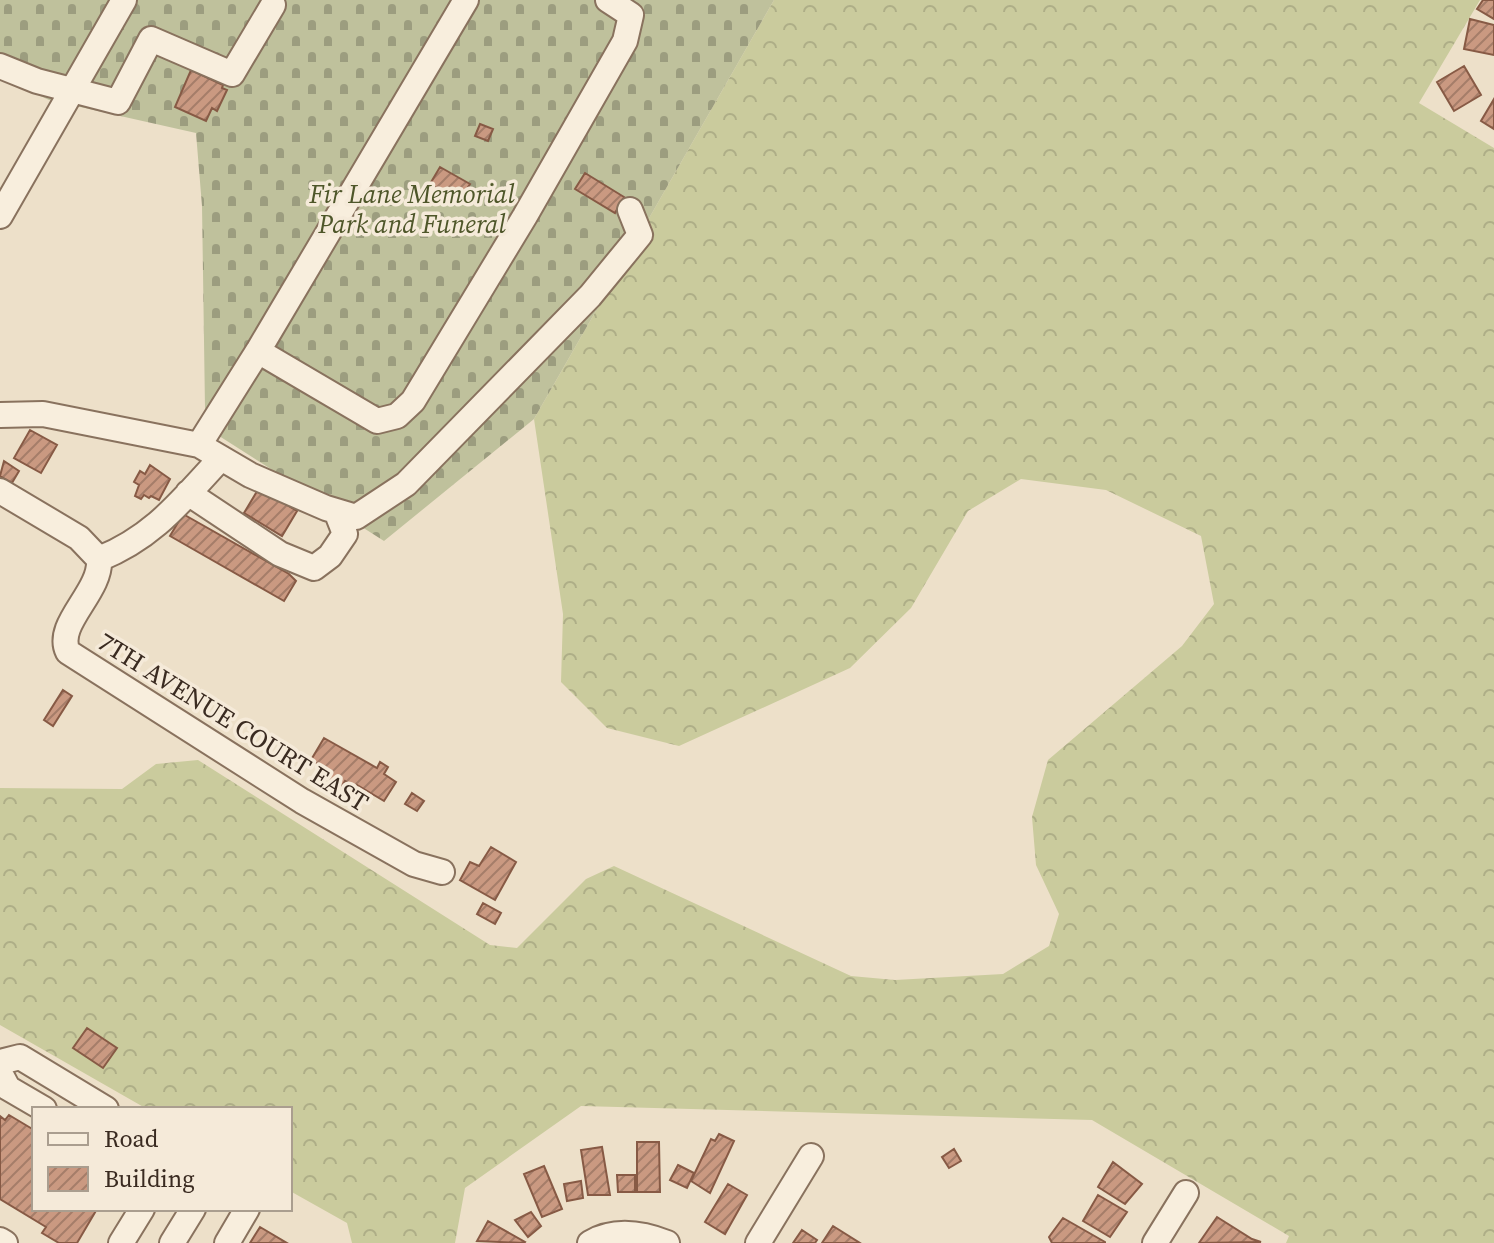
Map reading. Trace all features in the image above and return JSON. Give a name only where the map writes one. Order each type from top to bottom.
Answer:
[{"type":"street","points":[[0,216],[124,0]]},
{"type":"street","points":[[199,445],[466,0]]},
{"type":"street","points":[[258,351],[377,421],[387,421],[405,410],[525,216],[625,41],[631,15],[610,0]]},
{"type":"street","points":[[0,66],[37,81],[118,102],[151,39],[232,74],[270,2]]},
{"type":"street","points":[[0,415],[43,414],[199,445],[250,475],[356,517],[406,484],[590,296],[640,235],[630,210]]},
{"type":"street","points":[[0,491],[79,538],[99,559],[125,548],[155,529],[221,458]]},
{"type":"street","points":[[188,493],[280,554],[314,568],[330,556],[345,534],[336,511]]},
{"type":"street","name":"7TH AVENUE COURT EAST","points":[[99,559],[97,580],[67,629],[65,646],[68,652],[324,814],[414,864],[442,872]]},
{"type":"street","points":[[0,1062],[20,1057],[103,1107]]},
{"type":"street","points":[[0,1073],[8,1088],[41,1107]]},
{"type":"street","points":[[758,1243],[811,1156]]},
{"type":"street","points":[[1155,1243],[1186,1193]]},
{"type":"street","points":[[128,1241],[141,1211]]},
{"type":"street","points":[[172,1243],[192,1211]]},
{"type":"street","points":[[227,1243],[246,1211]]},
{"type":"street","points":[[590,1243],[601,1237],[627,1233],[667,1243]]},
{"type":"green space","name":"Fir Lane Memorial Park and Funeral","points":[[0,0],[774,0],[534,419],[384,541],[216,434],[205,408],[202,206],[196,133],[49,100],[0,77]]},
{"type":"green space","points":[[774,0],[1480,0],[1419,103],[1494,148],[1494,1243],[1286,1243],[1289,1236],[1092,1120],[581,1106],[465,1188],[455,1243],[352,1243],[347,1223],[292,1192],[292,1107],[144,1107],[0,1025],[0,788],[122,789],[156,764],[198,760],[490,945],[517,948],[586,879],[614,866],[851,976],[895,980],[1003,974],[1049,946],[1059,914],[1036,865],[1032,817],[1048,760],[1182,646],[1214,604],[1201,536],[1106,490],[1021,479],[968,511],[911,608],[850,668],[679,746],[607,728],[561,682],[563,614],[534,419]]},
{"type":"building","points":[[1483,0],[1494,0],[1494,19],[1477,9]]},
{"type":"building","points":[[1470,19],[1494,25],[1494,55],[1464,49]]},
{"type":"building","points":[[1464,66],[1481,95],[1454,111],[1437,82]]},
{"type":"building","points":[[191,70],[223,85],[222,88],[227,90],[217,111],[212,108],[206,121],[175,107]]},
{"type":"building","points":[[1494,99],[1494,129],[1481,121]]},
{"type":"building","points":[[480,124],[493,129],[488,141],[475,136]]},
{"type":"building","points":[[440,167],[470,184],[459,201],[430,184]]},
{"type":"building","points":[[585,173],[624,197],[615,213],[575,189]]},
{"type":"building","points":[[30,430],[57,445],[41,473],[14,458]]},
{"type":"building","points":[[4,461],[19,471],[12,483],[0,476]]},
{"type":"building","points":[[150,465],[170,479],[159,500],[151,496],[144,495],[141,499],[135,496],[139,485],[134,482],[140,471],[145,474]]},
{"type":"building","points":[[259,488],[297,511],[282,536],[244,513]]},
{"type":"building","points":[[183,514],[289,574],[296,581],[284,601],[170,536]]},
{"type":"building","points":[[63,690],[72,696],[53,726],[44,720]]},
{"type":"building","points":[[324,738],[377,768],[380,762],[388,767],[384,774],[396,782],[384,801],[357,785],[356,788],[345,781],[342,786],[321,774],[325,768],[311,760]]},
{"type":"building","points":[[412,793],[424,801],[417,811],[405,804]]},
{"type":"building","points":[[491,847],[516,862],[495,900],[460,880],[470,862],[479,866]]},
{"type":"building","points":[[483,903],[501,913],[495,924],[477,914]]},
{"type":"building","points":[[87,1028],[117,1048],[103,1068],[73,1048]]},
{"type":"building","points":[[9,1115],[32,1129],[32,1211],[96,1211],[77,1243],[59,1243],[42,1233],[46,1227],[0,1199],[0,1116],[5,1120]]},
{"type":"building","points":[[719,1134],[734,1141],[710,1193],[691,1181],[711,1139],[715,1141]]},
{"type":"building","points":[[637,1142],[659,1142],[660,1192],[637,1192]]},
{"type":"building","points":[[602,1147],[610,1195],[588,1195],[581,1150]]},
{"type":"building","points":[[954,1149],[961,1161],[949,1168],[942,1157]]},
{"type":"building","points":[[1113,1162],[1142,1184],[1125,1204],[1098,1187]]},
{"type":"building","points":[[678,1165],[694,1173],[687,1188],[670,1180]]},
{"type":"building","points":[[544,1166],[562,1209],[542,1217],[524,1174]]},
{"type":"building","points":[[617,1175],[635,1175],[635,1192],[618,1192]]},
{"type":"building","points":[[581,1181],[583,1198],[567,1201],[564,1184]]},
{"type":"building","points":[[728,1184],[747,1195],[725,1234],[705,1222]]},
{"type":"building","points":[[1098,1195],[1127,1212],[1110,1237],[1083,1221]]},
{"type":"building","points":[[531,1212],[541,1226],[528,1237],[515,1220]]},
{"type":"building","points":[[1217,1217],[1252,1239],[1261,1242],[1199,1243]]},
{"type":"building","points":[[1063,1218],[1105,1243],[1052,1243],[1049,1237]]},
{"type":"building","points":[[488,1221],[525,1242],[477,1241]]},
{"type":"building","points":[[833,1226],[860,1243],[822,1243]]},
{"type":"building","points":[[260,1227],[287,1243],[250,1243]]},
{"type":"building","points":[[802,1230],[817,1240],[815,1243],[793,1243]]}]
